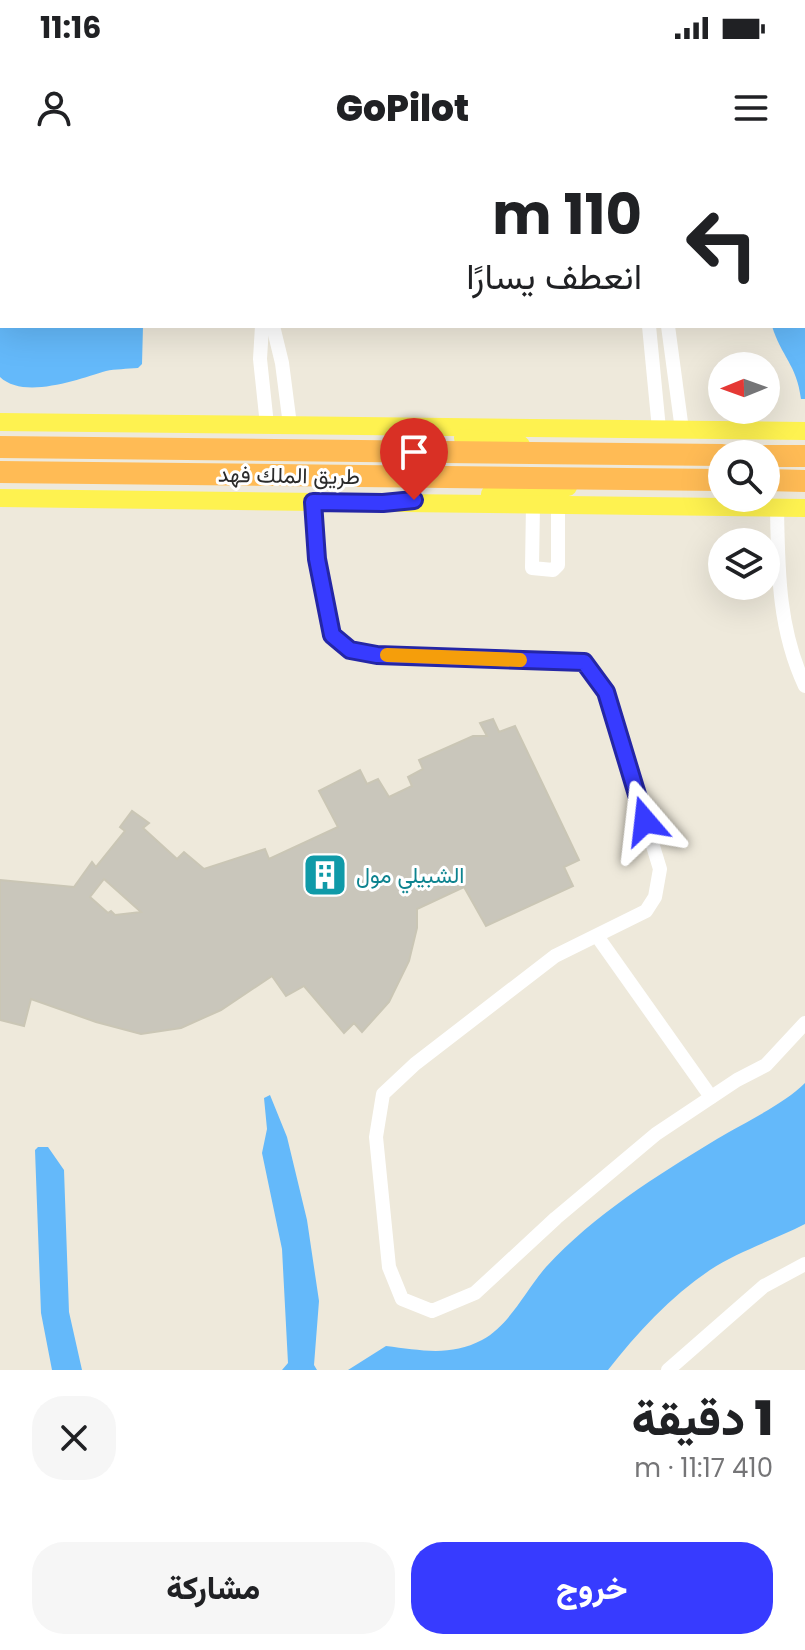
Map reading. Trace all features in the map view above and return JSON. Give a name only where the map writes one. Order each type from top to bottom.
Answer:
[{"type":"highway","name":"طريق الملك فهد","points":[[0,447],[708,455]]},
{"type":"highway","points":[[780,455],[805,456]]},
{"type":"highway","name":"طريق الملك فهد","points":[[0,472],[708,480]]},
{"type":"highway","points":[[780,481],[805,483]]},
{"type":"main road","points":[[0,422],[805,431]]},
{"type":"main road","points":[[349,426],[495,441],[567,453]]},
{"type":"main road","points":[[780,451],[805,444]]},
{"type":"main road","points":[[383,503],[658,479]]},
{"type":"main road","points":[[0,498],[708,506]]},
{"type":"main road","points":[[780,507],[805,508]]},
{"type":"street","points":[[262,328],[260,359],[267,425]]},
{"type":"street","points":[[273,328],[282,363],[290,425]]},
{"type":"street","points":[[649,328],[659,429]]},
{"type":"street","points":[[668,328],[682,430]]},
{"type":"street","points":[[313,502],[317,559],[327,616],[332,635],[350,650],[377,655],[584,662],[606,692],[660,869],[655,897],[646,911],[555,956],[415,1064],[383,1094],[376,1137],[389,1267],[402,1299],[432,1311],[475,1293],[556,1218],[656,1134],[766,1065],[805,1023]]},
{"type":"street","points":[[533,504],[532,568],[553,570],[558,565],[558,505]]},
{"type":"street","points":[[777,512],[781,611],[805,686]]},
{"type":"street","points":[[532,548],[558,548]]},
{"type":"street","points":[[597,936],[711,1097]]},
{"type":"street","points":[[668,1370],[764,1286],[805,1264]]},
{"type":"water","points":[[0,328],[143,328],[142,364],[138,368],[106,371],[52,386],[37,387],[10,384],[0,377]]},
{"type":"water","points":[[773,328],[805,328],[805,399],[801,399],[796,377]]},
{"type":"water","points":[[805,1083],[805,1224],[733,1257],[695,1281],[655,1316],[608,1370],[348,1370],[386,1346],[423,1350],[458,1349],[492,1334],[509,1317],[546,1267],[606,1213],[671,1167],[775,1106]]},
{"type":"water","points":[[270,1095],[287,1137],[307,1220],[319,1301],[314,1365],[317,1370],[282,1370],[288,1363],[282,1249],[262,1153],[267,1129],[264,1098]]},
{"type":"water","points":[[48,1147],[64,1170],[69,1312],[82,1370],[52,1370],[41,1313],[35,1150]]},
{"type":"building","name":"الشبيلي مول","points":[[493,719],[499,732],[515,726],[579,860],[564,867],[573,886],[486,926],[464,887],[417,909],[417,928],[409,961],[389,1002],[362,1032],[354,1023],[344,1033],[304,986],[286,996],[272,976],[221,1010],[181,1028],[141,1034],[31,999],[24,1026],[0,1020],[0,880],[74,887],[92,862],[96,867],[125,831],[120,827],[132,811],[149,823],[143,828],[177,859],[184,852],[204,869],[265,849],[269,859],[338,827],[319,791],[360,770],[367,784],[378,779],[389,797],[412,786],[408,777],[423,769],[419,760],[473,736],[487,736],[480,723]],"holes":[[[104,879],[141,912],[108,913],[90,897]]]},
{"type":"slow traffic","points":[[387,655],[520,660]]},
{"type":"place","name":"الشبيلي مول","points":[[325,875]]},
{"type":"route","points":[[414,500],[313,502],[317,559],[332,635],[350,650],[377,655],[584,662],[606,692],[645,821]]}]
